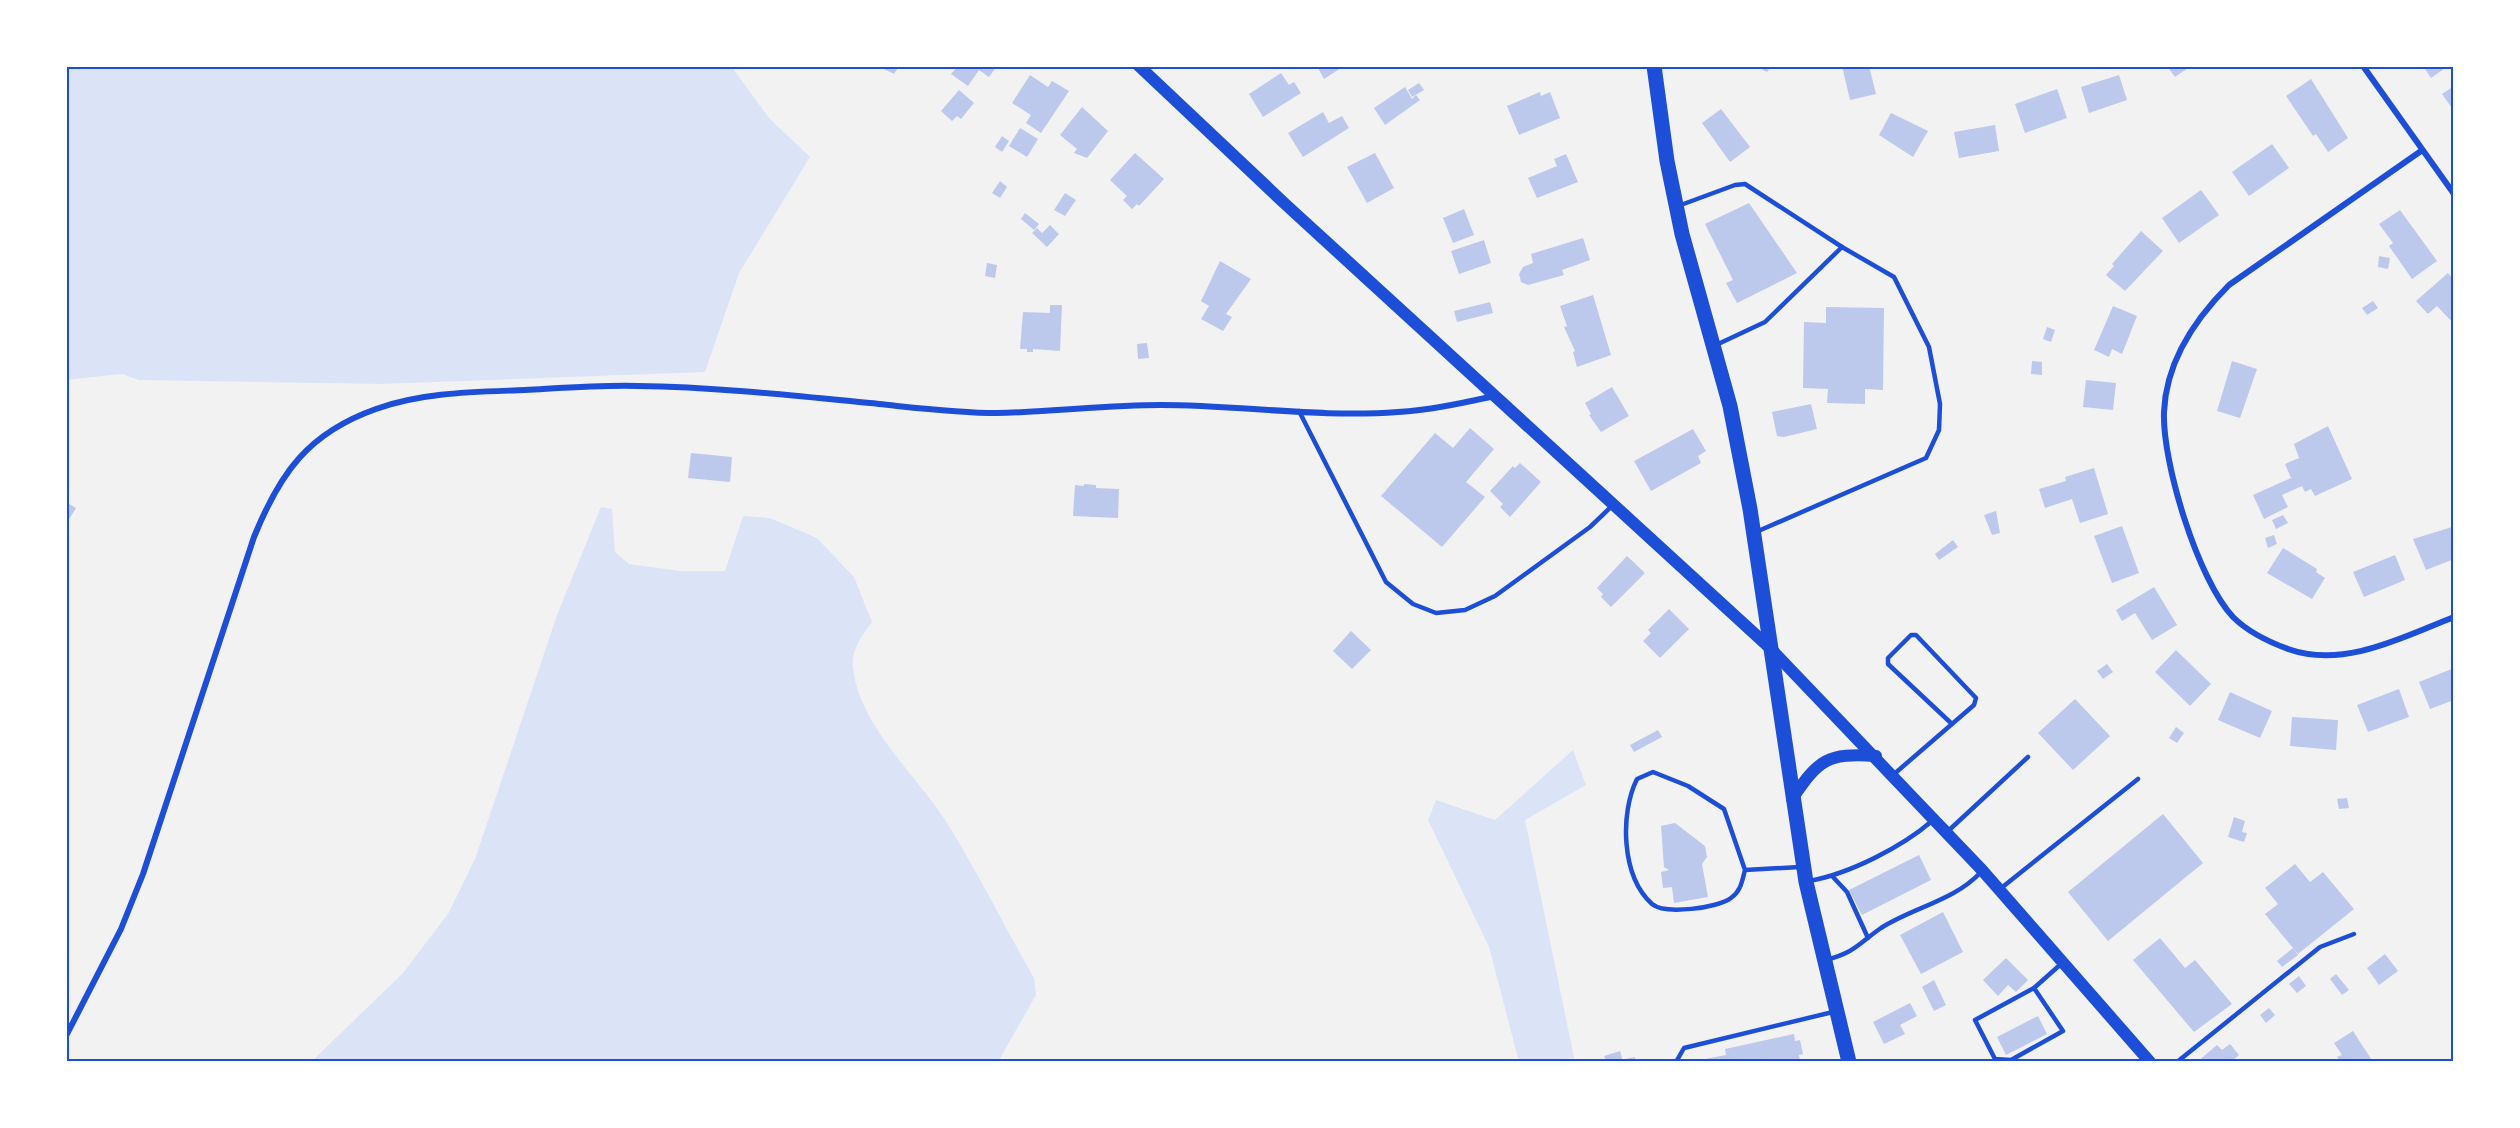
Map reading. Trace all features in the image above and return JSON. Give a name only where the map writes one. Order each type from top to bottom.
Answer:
[{"type":"main road","points":[[1139,66],[1769,647],[1876,756],[2000,889],[2150,1062]]},
{"type":"main road","points":[[1654,66],[1667,161],[1677,207],[1730,406],[1754,533],[1769,647],[1805,874],[1849,1062]]},
{"type":"main road","points":[[1792,799],[1810,772],[1827,759],[1846,754],[1876,756]]},
{"type":"street","points":[[2363,66],[2421,151],[2454,194]]},
{"type":"street","points":[[2421,151],[2229,285],[2203,312],[2183,345],[2170,378],[2164,411],[2172,477],[2204,567],[2233,616],[2260,636],[2289,650],[2322,655],[2350,654],[2385,645],[2454,617]]},
{"type":"street","points":[[66,1036],[121,929],[143,874],[266,506],[281,479],[296,459],[343,424],[375,409],[415,399],[491,391],[635,386],[775,393],[997,413],[1159,405],[1299,411],[1396,412],[1442,408],[1495,396]]},
{"type":"lane","points":[[1677,207],[1735,185],[1745,184],[1842,247],[1894,277],[1929,347],[1940,404],[1940,430],[1926,458],[1754,533]]},
{"type":"lane","points":[[1714,347],[1765,322],[1842,247]]},
{"type":"lane","points":[[1299,411],[1386,582],[1413,604],[1436,613],[1465,610],[1496,596],[1590,527],[1614,505]]},
{"type":"lane","points":[[1893,775],[1974,705],[1976,698],[1916,635],[1911,635],[1888,658],[1888,664],[1952,724]]},
{"type":"lane","points":[[1947,832],[2028,758]]},
{"type":"lane","points":[[1653,772],[1688,786],[1724,808],[1745,870],[1741,888],[1730,899],[1694,908],[1669,911],[1653,905],[1639,887],[1628,850],[1630,793],[1637,779],[1653,772]]},
{"type":"lane","points":[[2000,889],[2138,779]]},
{"type":"lane","points":[[1745,870],[1833,877],[1916,835],[1934,819]]},
{"type":"lane","points":[[1824,961],[1848,954],[1882,927],[1967,887],[1982,870]]},
{"type":"lane","points":[[1833,877],[1846,892],[1868,938]]},
{"type":"lane","points":[[2177,1062],[2320,947],[2354,934]]},
{"type":"lane","points":[[2034,988],[2062,1031],[2011,1060],[1995,1059],[1975,1020],[2034,988],[2063,962]]},
{"type":"lane","points":[[1676,1062],[1684,1048],[1836,1011]]},
{"type":"shaded area","points":[[66,66],[731,66],[769,118],[810,157],[739,273],[705,372],[381,384],[139,380],[122,374],[66,380]]},
{"type":"shaded area","points":[[601,507],[612,509],[615,552],[629,564],[680,571],[725,571],[743,516],[770,518],[817,538],[854,577],[872,622],[858,643],[853,661],[858,689],[866,710],[892,751],[949,826],[1034,978],[1036,995],[998,1062],[311,1062],[402,974],[448,914],[475,859],[557,615]]},
{"type":"shaded area","points":[[1573,750],[1586,785],[1525,820],[1575,1062],[1519,1062],[1489,947],[1428,820],[1436,800],[1495,820]]},
{"type":"building","points":[[883,66],[899,66],[894,74],[882,68]]},
{"type":"building","points":[[958,66],[997,66],[989,77],[979,70],[968,86],[951,74]]},
{"type":"building","points":[[1317,66],[1339,66],[1341,68],[1324,79]]},
{"type":"building","points":[[1756,66],[1771,66],[1767,72]]},
{"type":"building","points":[[1842,66],[1869,66],[1876,94],[1850,100]]},
{"type":"building","points":[[2167,66],[2191,66],[2175,77]]},
{"type":"building","points":[[2423,66],[2448,66],[2431,78]]},
{"type":"building","points":[[1281,73],[1289,85],[1294,82],[1301,93],[1263,117],[1249,94]]},
{"type":"building","points":[[1030,75],[1048,87],[1052,81],[1069,91],[1041,133],[1026,123],[1031,115],[1012,103]]},
{"type":"building","points":[[2119,75],[2127,100],[2089,113],[2081,87]]},
{"type":"building","points":[[2311,79],[2348,138],[2328,152],[2316,134],[2313,136],[2286,96]]},
{"type":"building","points":[[1419,83],[1424,90],[1412,97],[1408,90]]},
{"type":"building","points":[[2454,86],[2454,111],[2442,94]]},
{"type":"building","points":[[1405,87],[1412,99],[1416,95],[1420,100],[1385,125],[1374,108]]},
{"type":"building","points":[[2057,89],[2067,118],[2025,133],[2015,104]]},
{"type":"building","points":[[959,90],[974,103],[961,119],[957,116],[952,121],[941,111]]},
{"type":"building","points":[[1540,92],[1541,96],[1550,92],[1560,118],[1519,135],[1507,106]]},
{"type":"building","points":[[1082,107],[1108,131],[1087,158],[1074,153],[1077,149],[1060,135]]},
{"type":"building","points":[[1721,109],[1750,147],[1730,162],[1702,123]]},
{"type":"building","points":[[1323,112],[1329,123],[1342,116],[1349,128],[1303,157],[1288,133]]},
{"type":"building","points":[[1891,113],[1928,131],[1913,157],[1879,135]]},
{"type":"building","points":[[1995,125],[1999,151],[1959,158],[1954,132]]},
{"type":"building","points":[[1020,128],[1038,139],[1027,157],[1009,146]]},
{"type":"building","points":[[1002,136],[1009,141],[1002,152],[995,147]]},
{"type":"building","points":[[2272,144],[2289,168],[2249,196],[2232,172]]},
{"type":"building","points":[[1135,153],[1164,179],[1139,206],[1137,204],[1132,209],[1123,200],[1127,196],[1110,180]]},
{"type":"building","points":[[1375,153],[1394,188],[1367,203],[1347,167]]},
{"type":"building","points":[[1566,154],[1578,182],[1537,198],[1528,178],[1557,166],[1554,159]]},
{"type":"building","points":[[1000,181],[1007,187],[1000,198],[992,193]]},
{"type":"building","points":[[2201,190],[2219,215],[2179,243],[2162,218]]},
{"type":"building","points":[[1065,193],[1076,200],[1065,216],[1054,210]]},
{"type":"building","points":[[1749,203],[1797,273],[1737,303],[1726,283],[1733,280],[1705,224]]},
{"type":"building","points":[[1464,209],[1474,235],[1453,243],[1443,218]]},
{"type":"building","points":[[2400,210],[2437,261],[2412,279],[2389,246],[2393,243],[2379,224]]},
{"type":"building","points":[[1025,213],[1039,224],[1034,230],[1021,219]]},
{"type":"building","points":[[1050,225],[1059,234],[1047,247],[1032,233],[1037,228],[1042,233]]},
{"type":"building","points":[[2141,231],[2163,251],[2125,291],[2106,275],[2114,266],[2112,264]]},
{"type":"building","points":[[1583,238],[1590,260],[1562,270],[1564,275],[1528,285],[1521,282],[1519,274],[1523,267],[1533,263],[1531,254]]},
{"type":"building","points":[[1484,240],[1491,263],[1459,274],[1451,251]]},
{"type":"building","points":[[2379,256],[2390,258],[2388,269],[2378,267]]},
{"type":"building","points":[[1220,261],[1251,279],[1226,314],[1232,317],[1223,331],[1201,319],[1209,306],[1201,301]]},
{"type":"building","points":[[987,263],[997,265],[995,278],[985,276]]},
{"type":"building","points":[[2448,273],[2454,280],[2454,324],[2437,306],[2428,314],[2416,301]]},
{"type":"building","points":[[1593,295],[1611,355],[1577,367],[1573,352],[1575,351],[1564,327],[1567,326],[1560,306]]},
{"type":"building","points":[[2373,301],[2378,308],[2367,315],[2362,308]]},
{"type":"building","points":[[1490,302],[1493,313],[1457,322],[1454,311]]},
{"type":"building","points":[[1050,305],[1062,305],[1060,351],[1033,349],[1033,352],[1027,352],[1027,349],[1020,349],[1023,312],[1050,313]]},
{"type":"building","points":[[2113,306],[2137,316],[2122,354],[2112,349],[2109,357],[2094,350]]},
{"type":"building","points":[[1826,307],[1884,308],[1883,390],[1865,389],[1865,404],[1827,403],[1828,389],[1803,388],[1804,322],[1826,323]]},
{"type":"building","points":[[2047,327],[2055,330],[2051,342],[2043,339]]},
{"type":"building","points":[[1147,343],[1149,358],[1138,359],[1137,344]]},
{"type":"building","points":[[2032,361],[2042,362],[2042,375],[2031,374]]},
{"type":"building","points":[[2232,361],[2257,369],[2240,418],[2217,411]]},
{"type":"building","points":[[2086,380],[2116,383],[2113,410],[2083,407]]},
{"type":"building","points":[[1612,387],[1629,416],[1601,432],[1589,415],[1591,414],[1585,403]]},
{"type":"building","points":[[1811,404],[1817,429],[1784,437],[1777,436],[1772,412]]},
{"type":"building","points":[[2328,426],[2352,479],[2315,496],[2311,489],[2305,492],[2302,486],[2282,495],[2288,507],[2264,519],[2253,495],[2291,478],[2285,464],[2299,458],[2294,444]]},
{"type":"building","points":[[1470,428],[1494,449],[1466,482],[1485,497],[1442,547],[1381,496],[1435,433],[1453,448]]},
{"type":"building","points":[[1693,429],[1706,451],[1698,456],[1701,463],[1651,491],[1634,461]]},
{"type":"building","points":[[691,453],[732,457],[730,482],[688,478]]},
{"type":"building","points":[[1520,463],[1541,482],[1510,517],[1500,507],[1503,504],[1490,491],[1513,466],[1515,468]]},
{"type":"building","points":[[2094,468],[2108,514],[2080,523],[2072,499],[2045,508],[2039,489],[2066,481],[2065,477]]},
{"type":"building","points":[[1084,484],[1096,485],[1096,488],[1119,489],[1118,518],[1073,516],[1075,485],[1084,486]]},
{"type":"building","points":[[66,502],[76,508],[66,524]]},
{"type":"building","points":[[1996,511],[2000,533],[1992,535],[1984,515]]},
{"type":"building","points":[[2283,515],[2288,523],[2276,529],[2272,520]]},
{"type":"building","points":[[2122,526],[2139,573],[2112,583],[2094,536]]},
{"type":"building","points":[[2452,527],[2454,559],[2426,570],[2413,539]]},
{"type":"building","points":[[2274,535],[2277,544],[2268,548],[2265,538]]},
{"type":"building","points":[[1953,540],[1958,547],[1939,560],[1935,554]]},
{"type":"building","points":[[2283,548],[2317,569],[2316,572],[2325,578],[2312,599],[2267,573]]},
{"type":"building","points":[[2395,555],[2405,580],[2364,597],[2353,572]]},
{"type":"building","points":[[1627,556],[1645,573],[1611,607],[1601,597],[1603,594],[1597,588]]},
{"type":"building","points":[[2154,587],[2177,625],[2152,640],[2135,613],[2122,621],[2116,610]]},
{"type":"building","points":[[1669,609],[1689,629],[1660,658],[1643,641],[1651,633],[1648,630]]},
{"type":"building","points":[[1351,631],[1371,650],[1352,669],[1333,651]]},
{"type":"building","points":[[2176,650],[2211,684],[2190,706],[2155,672]]},
{"type":"building","points":[[2107,664],[2113,672],[2103,679],[2097,671]]},
{"type":"building","points":[[2454,668],[2454,700],[2430,709],[2419,682]]},
{"type":"building","points":[[2399,689],[2409,717],[2368,732],[2357,705]]},
{"type":"building","points":[[2230,692],[2272,711],[2260,738],[2218,720]]},
{"type":"building","points":[[2075,699],[2110,736],[2073,770],[2038,733]]},
{"type":"building","points":[[2292,717],[2338,720],[2336,750],[2290,746]]},
{"type":"building","points":[[2176,727],[2184,733],[2177,743],[2169,738]]},
{"type":"building","points":[[1658,730],[1662,737],[1634,752],[1630,745]]},
{"type":"building","points":[[2347,798],[2349,808],[2339,809],[2337,799]]},
{"type":"building","points":[[2163,814],[2203,863],[2108,941],[2068,892]]},
{"type":"building","points":[[2234,817],[2245,821],[2242,832],[2247,833],[2244,842],[2228,837]]},
{"type":"building","points":[[1675,823],[1705,846],[1707,857],[1702,864],[1708,897],[1674,903],[1672,887],[1663,888],[1661,872],[1669,870],[1664,867],[1661,826]]},
{"type":"building","points":[[1919,855],[1931,880],[1862,915],[1849,890]]},
{"type":"building","points":[[2295,864],[2310,882],[2323,872],[2354,909],[2298,954],[2265,914],[2278,904],[2265,888]]},
{"type":"building","points":[[1943,912],[1963,952],[1921,974],[1900,935]]},
{"type":"building","points":[[2160,938],[2185,968],[2195,960],[2232,1004],[2194,1032],[2133,960]]},
{"type":"building","points":[[2293,948],[2298,955],[2282,967],[2277,961]]},
{"type":"building","points":[[2385,954],[2398,971],[2379,985],[2367,968]]},
{"type":"building","points":[[2006,958],[2028,980],[2016,992],[2008,985],[1998,996],[1983,980]]},
{"type":"building","points":[[2336,974],[2349,990],[2342,995],[2330,979]]},
{"type":"building","points":[[2299,976],[2306,986],[2297,993],[2289,984]]},
{"type":"building","points":[[1934,980],[1946,1005],[1934,1011],[1922,987]]},
{"type":"building","points":[[1910,1003],[1917,1016],[1900,1025],[1905,1034],[1884,1044],[1873,1022]]},
{"type":"building","points":[[2269,1008],[2275,1015],[2266,1023],[2260,1015]]},
{"type":"building","points":[[2038,1016],[2047,1034],[2006,1055],[1997,1037]]},
{"type":"building","points":[[2353,1031],[2373,1062],[2340,1062],[2337,1057],[2342,1055],[2334,1043]]},
{"type":"building","points":[[1794,1034],[1795,1041],[1800,1040],[1803,1054],[1799,1055],[1800,1062],[1706,1062],[1705,1059],[1726,1055],[1725,1049]]},
{"type":"building","points":[[2230,1044],[2239,1055],[2231,1062],[2197,1062],[2217,1045],[2222,1050]]},
{"type":"building","points":[[1620,1051],[1623,1062],[1606,1062],[1604,1056]]},
{"type":"building","points":[[1635,1057],[1636,1062],[1626,1062],[1625,1059]]}]
